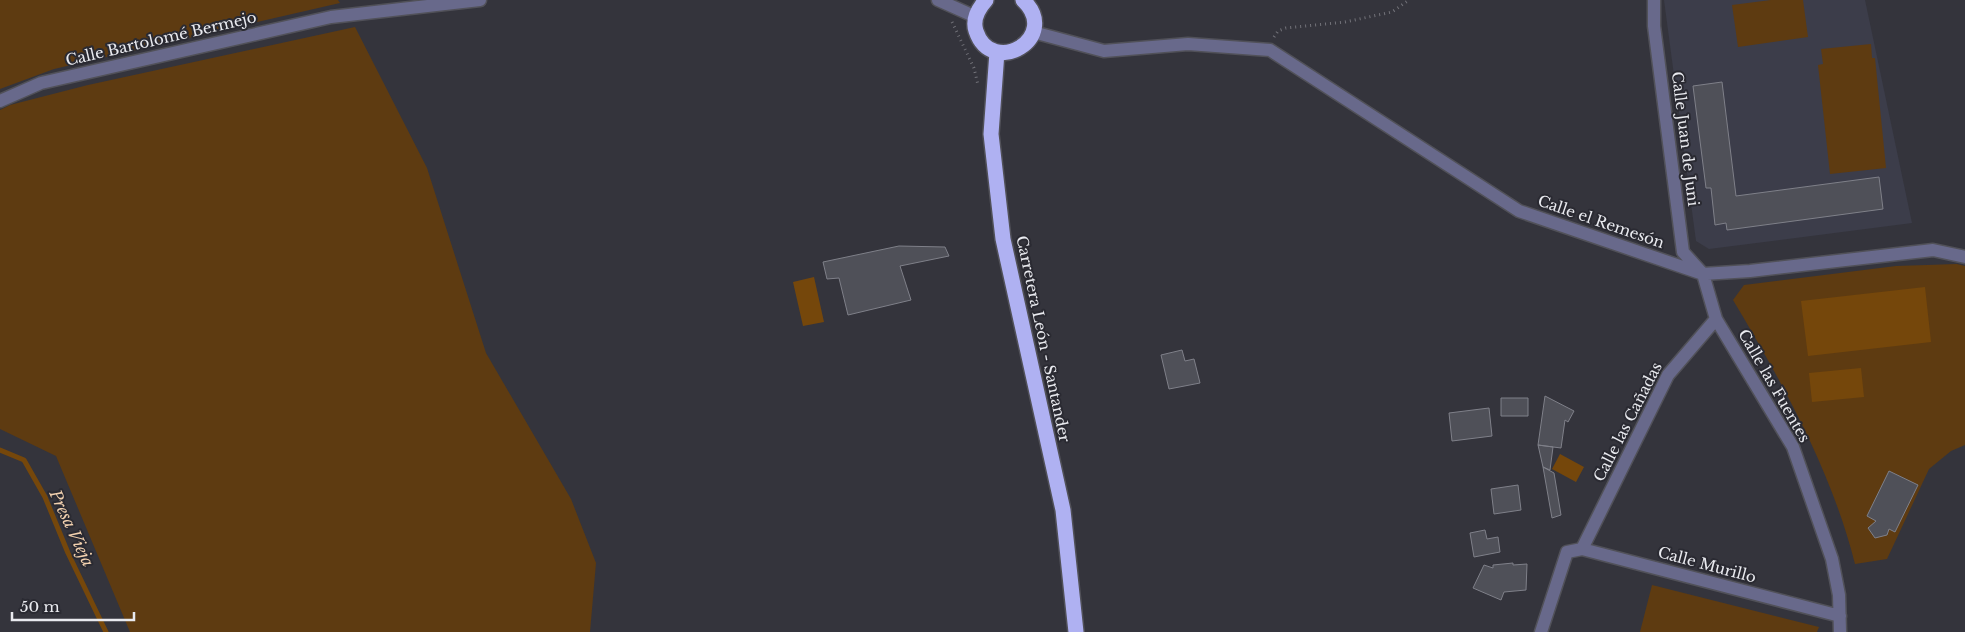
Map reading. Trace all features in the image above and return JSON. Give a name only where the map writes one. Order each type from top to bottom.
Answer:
[{"type":"highway","points":[[986,0],[976,17],[975,28],[978,38],[985,46],[997,52],[1017,51],[1026,44],[1033,32],[1033,12],[1023,0]]},
{"type":"highway","name":"Carretera León - Santander","points":[[997,52],[991,134],[1002,239],[1063,510],[1076,632]]},
{"type":"street","name":"Calle Bartolomé Bermejo","points":[[0,100],[41,83],[331,17],[480,0]]},
{"type":"street","points":[[938,0],[976,17]]},
{"type":"street","name":"Calle Juan de Juni","points":[[1654,0],[1654,26],[1683,252],[1703,274]]},
{"type":"street","points":[[1033,32],[1104,51],[1188,44],[1270,50]]},
{"type":"street","name":"Calle el Remesón","points":[[1270,50],[1519,211],[1703,274],[1750,271],[1933,250],[1965,256]]},
{"type":"street","name":"Calle las Fuentes","points":[[1703,274],[1716,319],[1793,447],[1832,559],[1839,595],[1840,632]]},
{"type":"street","name":"Calle las Cañadas","points":[[1582,549],[1668,375],[1716,319]]},
{"type":"street","name":"Calle Murillo","points":[[1540,632],[1567,552],[1582,549],[1840,616]]},
{"type":"path","points":[[1270,50],[1274,36],[1278,31],[1286,28],[1345,22],[1392,12],[1409,0]]},
{"type":"shaded area","points":[[0,0],[338,0],[340,3],[54,69],[0,89]]},
{"type":"shaded area","points":[[1664,0],[1865,0],[1912,223],[1709,249],[1696,241]]},
{"type":"shaded area","points":[[1771,0],[1803,0],[1808,37],[1738,47],[1732,5]]},
{"type":"shaded area","points":[[355,27],[427,168],[486,353],[571,499],[596,563],[590,632],[130,632],[56,456],[0,429],[0,110],[10,105],[88,85]]},
{"type":"shaded area","points":[[1871,44],[1872,58],[1875,58],[1886,168],[1830,174],[1818,65],[1823,64],[1821,49]]},
{"type":"shaded area","points":[[1957,264],[1965,266],[1965,445],[1951,451],[1929,469],[1887,559],[1855,564],[1833,494],[1804,428],[1770,363],[1733,300],[1744,285],[1896,266]]},
{"type":"shaded area","points":[[814,277],[824,322],[803,326],[793,282]]},
{"type":"shaded area","points":[[1925,287],[1931,342],[1808,356],[1801,301]]},
{"type":"shaded area","points":[[1861,368],[1864,397],[1812,402],[1809,373]]},
{"type":"shaded area","points":[[1560,454],[1584,467],[1576,482],[1552,469]]},
{"type":"shaded area","points":[[1652,585],[1819,627],[1817,632],[1640,632]]},
{"type":"building","points":[[1722,82],[1736,196],[1879,177],[1883,209],[1727,230],[1726,223],[1715,225],[1711,188],[1706,188],[1693,86]]},
{"type":"building","points":[[899,246],[945,247],[949,256],[900,266],[911,300],[848,315],[839,278],[827,279],[823,262]]},
{"type":"building","points":[[1182,350],[1185,361],[1194,359],[1200,383],[1169,389],[1161,355]]},
{"type":"building","points":[[1545,396],[1574,411],[1568,422],[1565,420],[1561,448],[1538,445]]},
{"type":"building","points":[[1501,398],[1528,398],[1528,416],[1501,416]]},
{"type":"building","points":[[1489,408],[1492,436],[1452,441],[1449,413]]},
{"type":"building","points":[[1538,445],[1553,447],[1550,470],[1543,467]]},
{"type":"building","points":[[1543,467],[1554,473],[1561,515],[1552,518]]},
{"type":"building","points":[[1889,471],[1918,485],[1895,532],[1889,529],[1887,535],[1875,538],[1868,528],[1876,521],[1867,516]]},
{"type":"building","points":[[1518,485],[1521,510],[1494,514],[1491,489]]},
{"type":"building","points":[[1485,530],[1487,539],[1498,537],[1500,552],[1474,557],[1470,533]]},
{"type":"building","points":[[1513,563],[1513,565],[1527,564],[1526,590],[1504,592],[1501,600],[1473,588],[1484,565],[1493,568],[1493,565]]},
{"type":"waterway","name":"Presa Vieja","points":[[0,450],[24,460],[45,497],[68,553],[106,632]]}]
